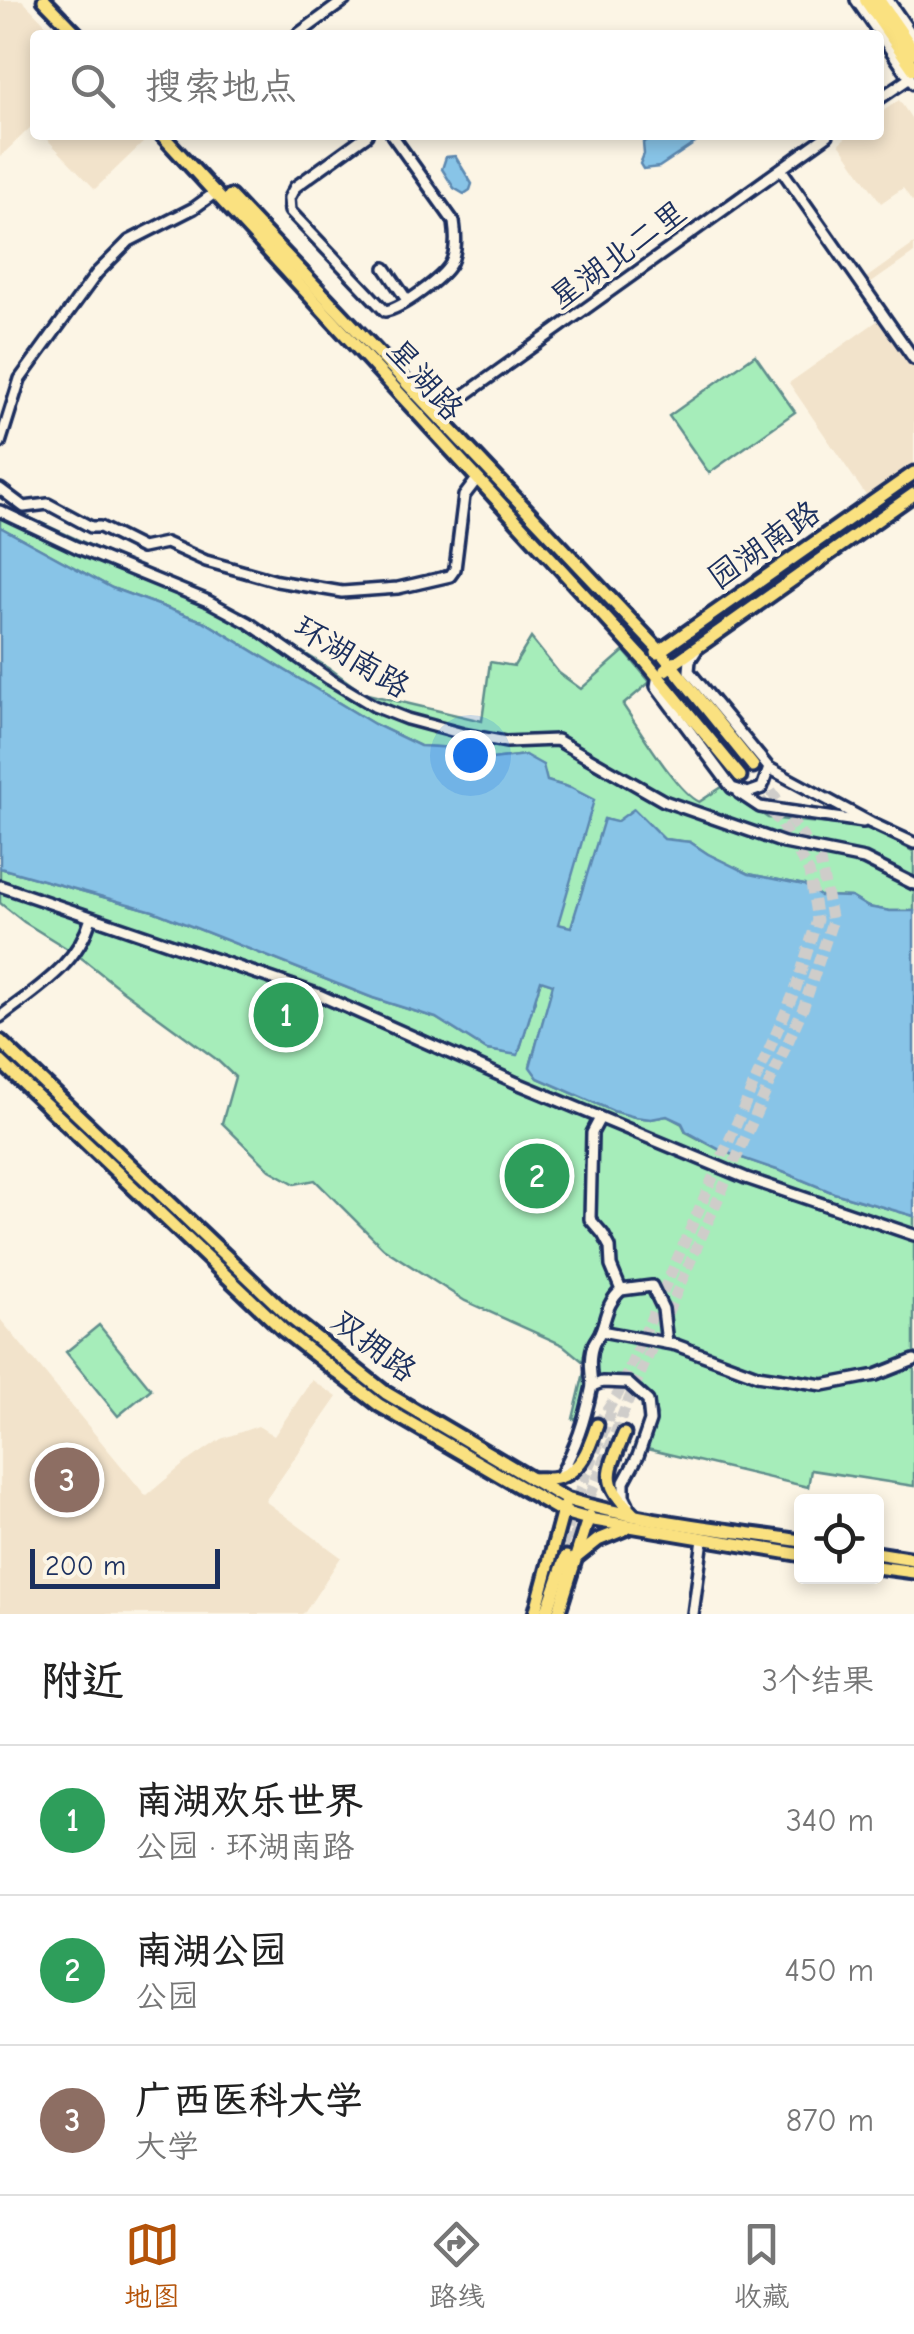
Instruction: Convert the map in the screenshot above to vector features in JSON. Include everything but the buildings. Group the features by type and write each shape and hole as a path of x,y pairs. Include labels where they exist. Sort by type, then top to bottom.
{"highway":[{"path":"866,0 905,56"},
{"path":"878,0 913,77"}],"main road":[{"path":"35,0 63,30"},
{"path":"44,0 73,30"},
{"name":"星湖路","path":"167,140 646,662 740,776"},
{"name":"星湖路","path":"177,140 660,651 753,766"},
{"name":"园湖南路","path":"646,662 914,473"},
{"name":"园湖南路","path":"658,676 914,494"},
{"name":"双拥路","path":"0,1041 291,1318 386,1393 530,1478 565,1506"},
{"name":"双拥路","path":"0,1061 283,1330 378,1405 533,1496 704,1539 794,1554"},
{"path":"530,1478 559,1478 577,1467 597,1424"},
{"path":"567,1557 632,1521 615,1495 609,1474 624,1434"},
{"path":"533,1496 550,1516 556,1536"},
{"path":"541,1614 565,1506"},
{"path":"541,1614 590,1513"},
{"name":"双拥路","path":"632,1521 794,1540"},
{"path":"884,1554 914,1558"},
{"path":"558,1614 567,1557"},
{"path":"884,1567 914,1572"}],"street":[{"path":"304,30 345,0"},
{"path":"856,0 882,30"},
{"path":"888,0 914,38"},
{"path":"884,32 905,56"},
{"path":"884,96 913,77"},
{"path":"360,140 295,186 289,198 290,211 385,310 395,310 441,276 450,266 456,237 454,222 396,140"},
{"name":"星湖北二里","path":"437,415 821,140"},
{"path":"781,168 914,359"},
{"path":"0,443 20,379 96,273 129,241 194,208 216,192"},
{"path":"384,268 407,300"},
{"path":"0,489 24,507 48,504 91,528 100,527 142,548 166,543 206,562 277,581 342,592 398,588 450,576 455,570 464,496 477,479"},
{"name":"环湖南路","path":"0,511 208,601 250,623 328,679 374,706 477,737 506,742 557,740 664,801 784,843 864,859 914,884"},
{"path":"698,647 690,660 690,671 768,768 914,843"},
{"path":"658,676 656,686 732,788 760,807 870,823"},
{"path":"732,788 748,793 762,788 768,768"},
{"path":"0,886 317,994 746,1178 914,1235"},
{"path":"0,1017 55,976 88,932 91,918"},
{"path":"600,1118 592,1133 590,1219 610,1248 611,1266 621,1290"},
{"path":"559,1478 584,1425 592,1386 590,1358 612,1298 621,1290 652,1286 663,1309 667,1344"},
{"path":"602,1331 667,1344 757,1375 822,1385 876,1375 914,1360"},
{"path":"592,1386 602,1382 628,1383 648,1401 650,1421 624,1482 632,1521"},
{"path":"693,1614 704,1539"}],"shaded area":[{"path":"0,0 22,0 51,30 30,30 30,128 0,157"},
{"path":"899,100 914,122 912,201 903,188 881,203 839,143 884,140 884,110"},
{"path":"48,140 146,140 95,189"},
{"path":"914,244 914,253 870,284 866,278"},
{"path":"880,319 914,368 914,465 867,497 789,383"},
{"path":"0,1319 146,1496 221,1439 258,1426 274,1436 312,1380 337,1397 265,1501 341,1557 305,1612 0,1614"}],"green space":[{"path":"755,355 795,412 709,473 669,416"},
{"path":"0,509 26,516 208,599 255,623 363,693 482,721 490,662 514,666 531,638 559,673 581,689 624,651 650,682 623,705 669,773 690,796 699,802 722,787 768,818 871,828 914,852 914,911 868,907 851,897 820,896 804,885 749,874 690,842 664,839 605,819 571,928 557,924 571,788 547,781 525,755 484,760 456,748 420,746 374,724 205,622 112,588 0,527"},
{"path":"0,868 153,911 373,998 436,1018 487,1050 518,1054 541,980 554,984 530,1066 538,1078 613,1111 651,1119 667,1116 682,1124 686,1132 722,1151 834,1193 914,1216 914,1486 811,1470 808,1487 647,1449 657,1415 642,1386 625,1376 600,1378 580,1420 573,1419 586,1364 563,1345 465,1301 383,1248 315,1180 295,1184 270,1170 222,1123 235,1077 79,956 0,903"},
{"path":"99,1325 151,1389 118,1416 66,1352"}],"water":[{"path":"700,140 659,167 643,169 643,143"},
{"path":"455,156 472,184 464,194 454,188 442,169 446,157"},
{"path":"0,527 112,588 205,622 374,724 420,746 456,748 484,760 525,755 543,765 547,781 594,800 558,924 571,927 604,819 616,822 634,809 664,839 690,842 749,874 804,885 820,896 851,897 868,907 914,911 914,1216 834,1193 722,1151 667,1116 651,1119 613,1111 538,1078 530,1067 553,984 541,980 518,1055 487,1050 436,1018 373,998 153,911 0,868"}],"tunnel":[{"path":"566,1557 626,1406 804,1006 832,922 820,861 753,766"},
{"path":"597,1425 618,1394 796,988 817,920 809,872 779,821 740,776"},
{"path":"563,1545 611,1412"}],"place":[{"name":"南湖欢乐世界","path":"286,1015"},
{"name":"南湖公园","path":"537,1176"},
{"name":"广西医科大学","path":"67,1480"}]}
